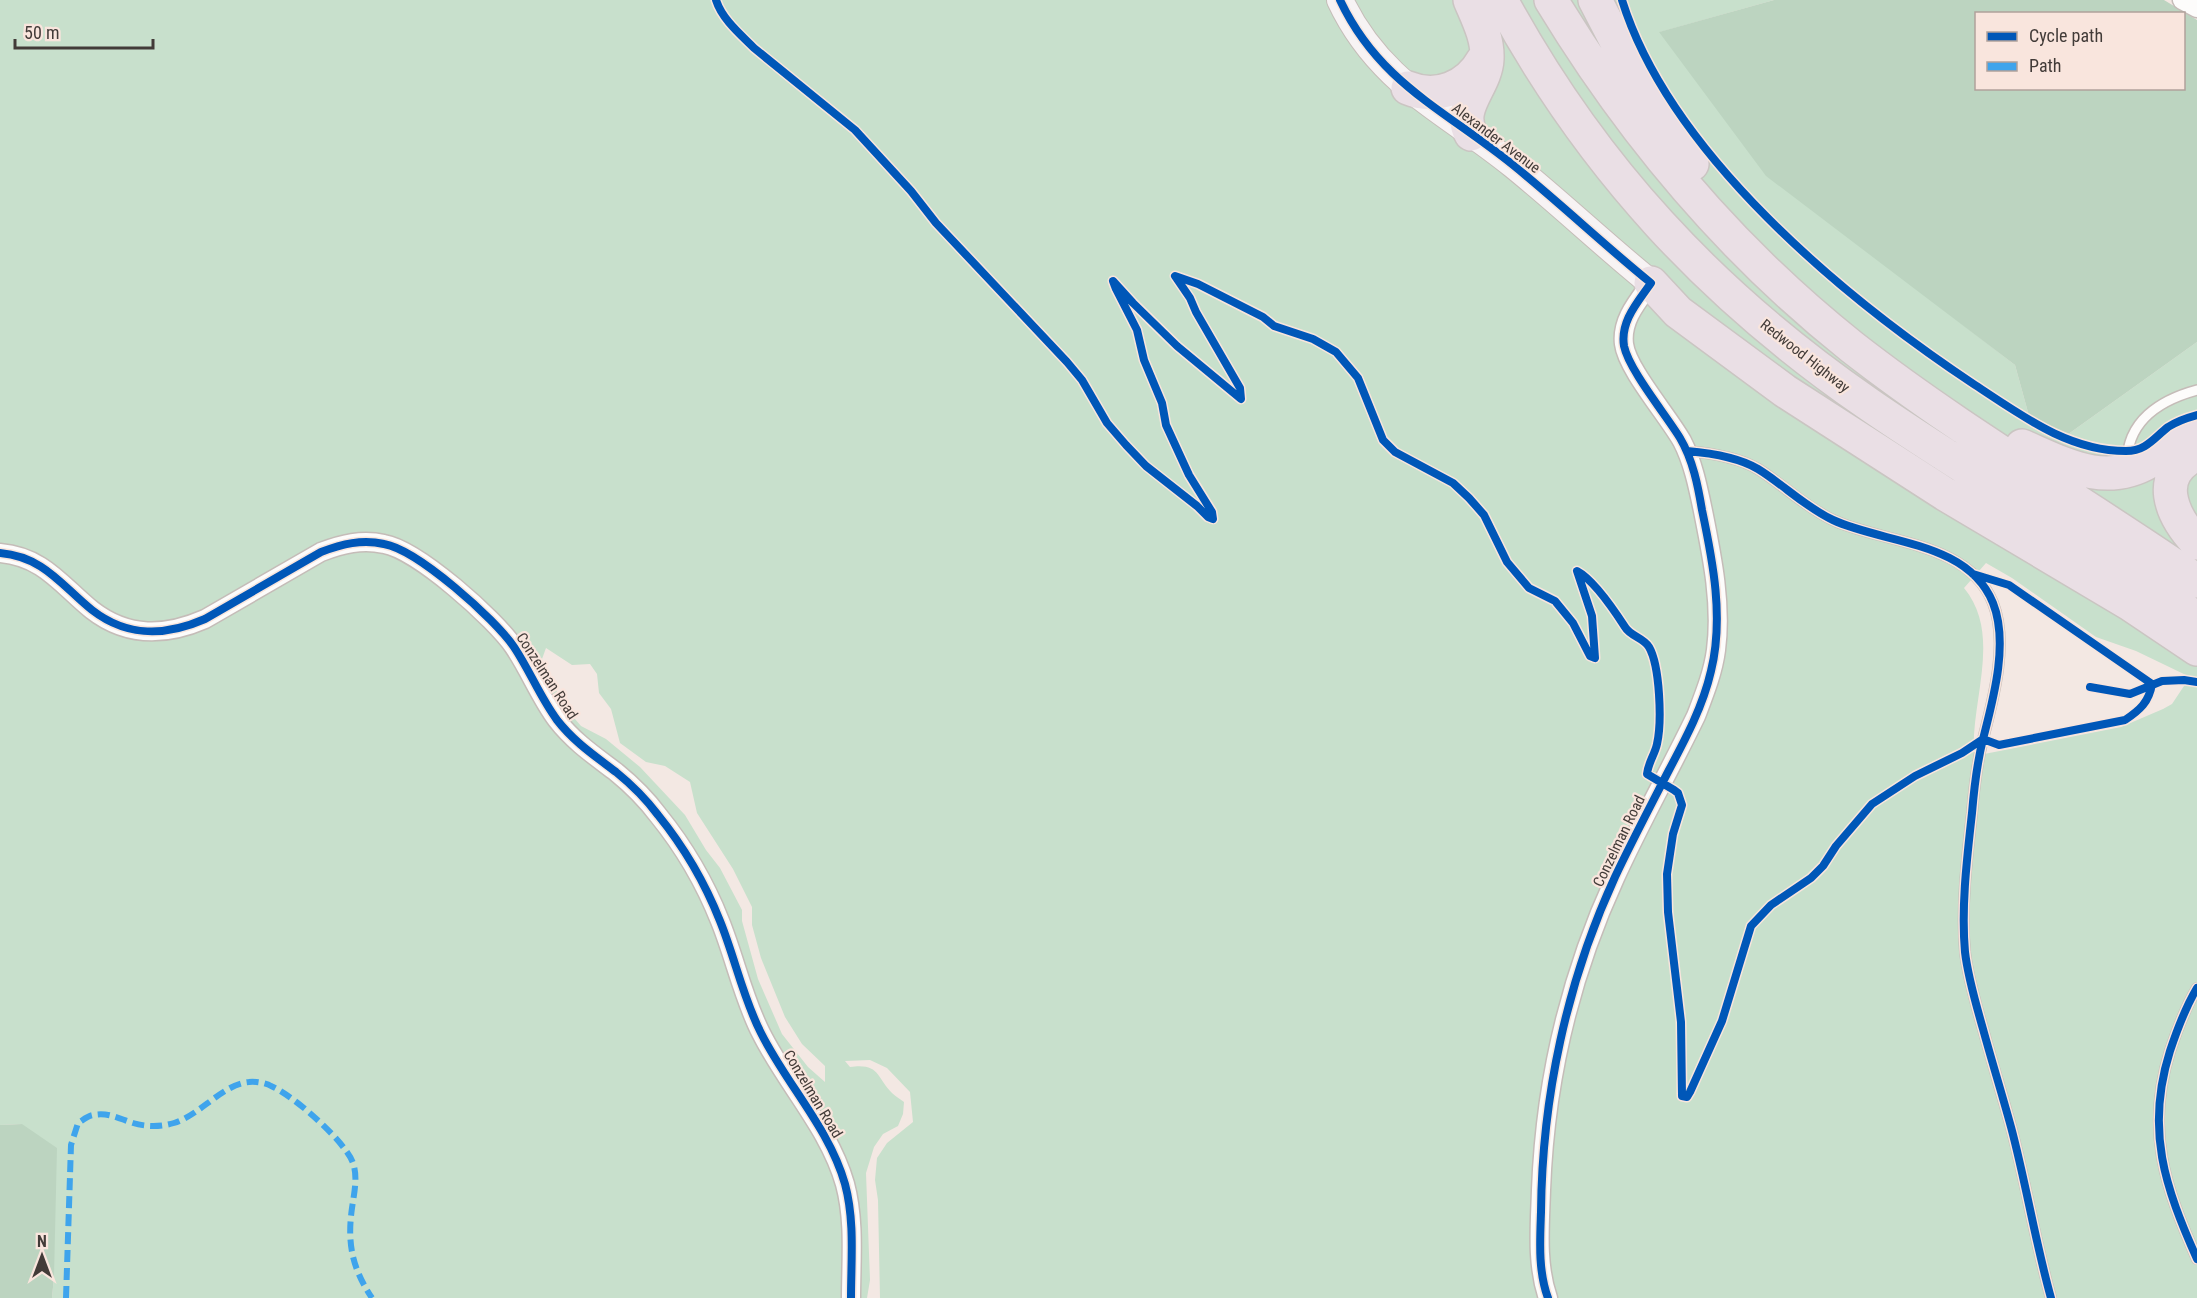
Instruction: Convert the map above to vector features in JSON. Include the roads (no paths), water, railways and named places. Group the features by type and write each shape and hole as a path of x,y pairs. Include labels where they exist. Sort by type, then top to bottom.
{"highway":[{"path":"1470,0 1483,31 1486,46 1485,71 1466,115 1471,134"},
{"name":"Redwood Highway","path":"1501,0 1547,80 1607,163 1685,253 1743,307 1805,358 1868,404 2147,584 2197,619"},
{"path":"1551,0 1592,65 1655,151 1719,224 1787,291 1851,346 1946,414 2197,581"},
{"path":"1595,0 1628,65 1659,117 1787,291"},
{"path":"1408,88 1420,92 1437,93 1459,85 1478,68 1484,58 1486,46"},
{"path":"1652,283 1678,312 1794,396 1973,511 2130,604 2197,649"},
{"path":"1946,414 2063,463 2104,474 2127,472 2144,465 2175,442 2197,432"},
{"path":"2197,454 2178,468 2172,481 2170,494 2172,507 2178,519 2197,543"}],"main road":[{"name":"Alexander Avenue","path":"1340,0 1353,26 1371,52 1408,88 1512,164 1652,283"}],"street":[{"path":"2182,0 2197,8"},
{"name":"Conzelman Road","path":"1548,1298 1542,1273 1541,1256 1543,1157 1554,1069 1567,1014 1602,907 1629,848 1696,716 1705,694 1715,652 1717,612 1713,570 1700,498 1687,451 1635,370 1625,348 1624,334 1629,316 1652,283"},
{"name":"Conzelman Road","path":"0,553 14,554 32,560 51,572 93,610 113,623 138,631 162,633 187,627 206,619 321,552 341,545 362,542 385,544 405,551 477,608 498,627 513,646 558,721 588,752 637,790 679,842 697,872 721,923 760,1033 814,1118 838,1163 846,1185 851,1214 851,1298"}],"lane":[{"path":"2127,472 2129,444 2138,424 2166,403 2197,390"},
{"path":"1687,451 1746,463 1833,521 1924,548 1949,559 1977,579 1993,603 1998,626 1998,665 1973,803 1964,937 1972,990 2021,1166 2051,1298"},
{"path":"2197,988 2183,1017 2168,1059 2159,1098 2158,1138 2165,1177 2177,1213 2197,1259"}]}
